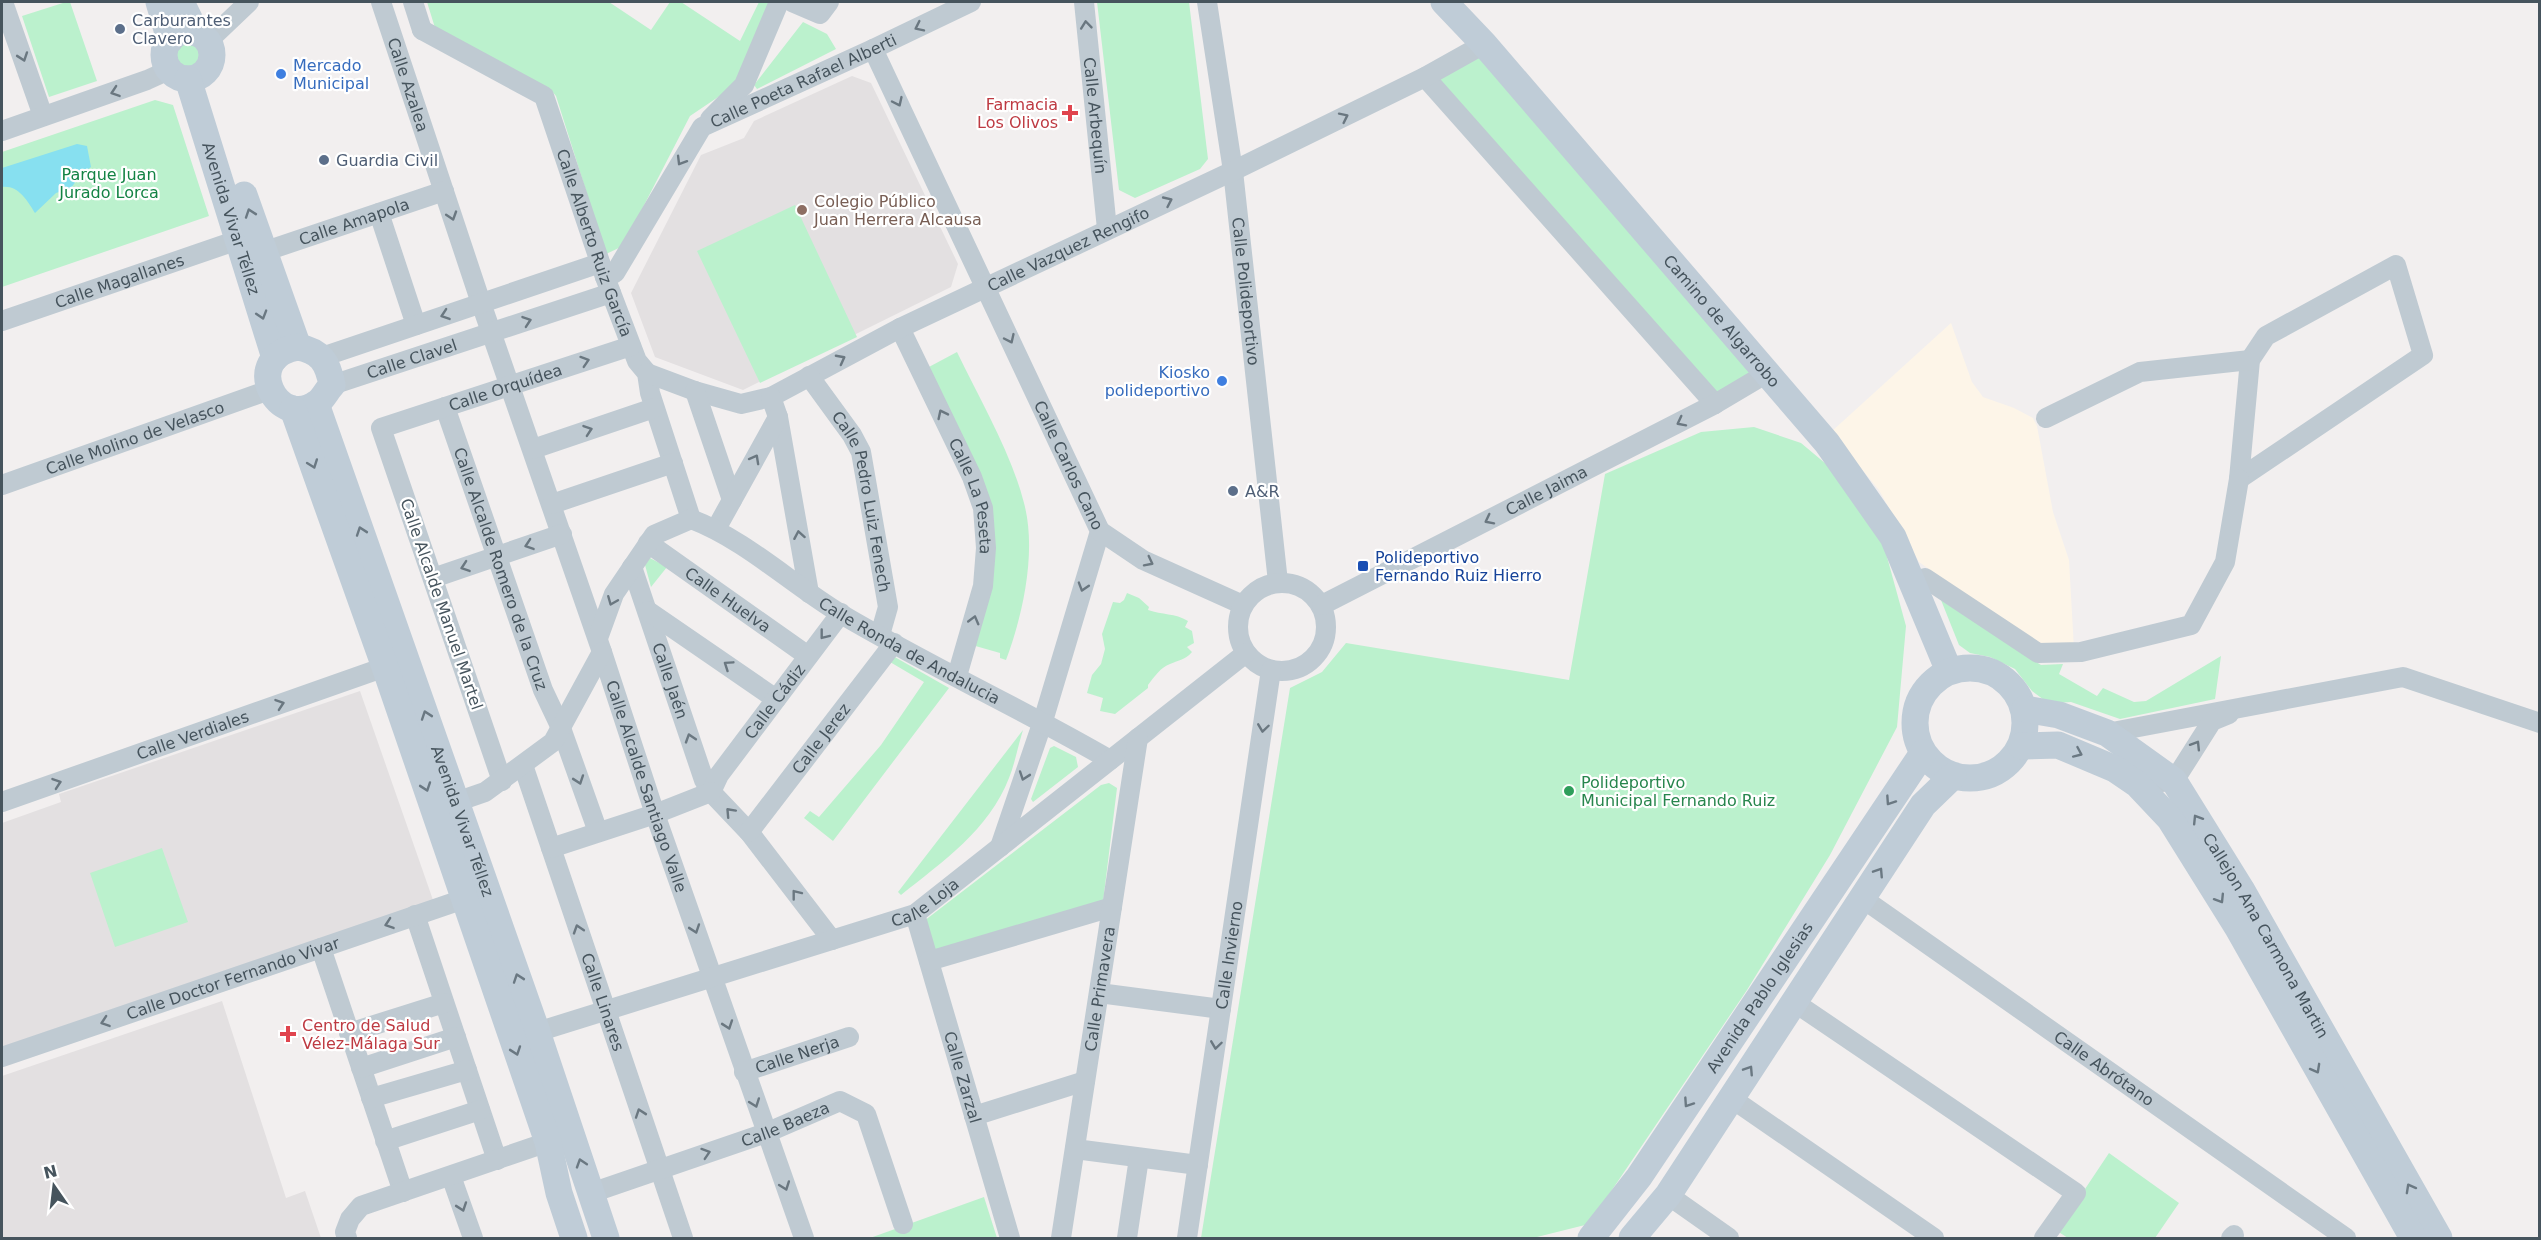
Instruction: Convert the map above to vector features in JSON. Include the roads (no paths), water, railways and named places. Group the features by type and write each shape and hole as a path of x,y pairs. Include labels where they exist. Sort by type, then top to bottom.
{"street":[{"path":"3,2 44,116"},
{"name":"Avenida Vivar Téllez","path":"159,2 182,65 238,240 298,354"},
{"path":"2,131 147,80 182,65 211,62 212,55 181,2"},
{"path":"182,65 182,33 202,37 249,2"},
{"name":"Calle Azalea","path":"381,2 481,303"},
{"path":"394,39 422,30 413,2"},
{"path":"702,127 744,85 779,2"},
{"path":"792,2 820,15 830,2"},
{"name":"Calle Poeta Rafael Alberti","path":"606,278 615,273 702,127 873,50 971,2"},
{"name":"Calle Arbequín","path":"1084,2 1107,229"},
{"name":"Calle Polideportivo","path":"1207,2 1233,171 1278,582"},
{"name":"Camino de Algarrobo","path":"1444,2 1484,44 1769,372 1827,443 1893,537 1949,671"},
{"name":"Calle Alberto Ruiz García","path":"422,30 544,96 631,346 637,361 647,373 654,408 691,519"},
{"name":"Calle Vazquez Rengifo","path":"647,373 695,391 741,404 771,397 900,328 1233,171 1425,77 1484,44"},
{"name":"Calle Carlos Cano","path":"873,50 1100,531 1043,721 1000,847"},
{"name":"Avenida Vivar Téllez","path":"182,65 263,252 298,354"},
{"path":"1425,77 1715,404"},
{"name":"Calle Amapola","path":"263,252 444,191"},
{"path":"379,213 416,325"},
{"name":"Calle Magallanes","path":"2,321 238,240"},
{"path":"1912,583 1925,578 2038,653 2081,652 2191,625 2225,562 2239,479 2250,360 2266,336 2396,265 2423,355 2239,479"},
{"name":"Calle Clavel","path":"298,354 416,325 481,303 606,278"},
{"name":"Calle Clavel","path":"314,399 492,333 606,278"},
{"path":"481,303 492,333"},
{"name":"Calle La Peseta","path":"900,328 972,477 983,508 986,548 983,586 957,676"},
{"name":"Calle Alcalde Santiago Valle","path":"492,333 600,645 655,814 804,1239"},
{"name":"Calle Orquídea","path":"381,428 631,346"},
{"path":"298,354 328,368 314,399 282,405 269,390 267,376 298,354"},
{"path":"2046,418 2140,372 2250,360"},
{"name":"Calle Jaima","path":"1322,605 1715,404 1769,372"},
{"name":"Calle Pedro Luiz Fenech","path":"809,376 852,435 861,452 888,608 887,639"},
{"name":"Calle Molino de Velasco","path":"2,485 269,390"},
{"path":"695,391 732,500"},
{"path":"771,397 778,417 809,593"},
{"name":"Avenida Vivar Téllez","path":"314,399 385,668 548,1142 559,1193 574,1239"},
{"name":"Avenida Vivar Téllez","path":"314,399 537,1032 606,1239"},
{"name":"Calle Alcalde Romero de la Cruz","path":"445,406 543,690 561,728 598,832"},
{"path":"533,449 654,408"},
{"path":"716,529 778,417"},
{"name":"Calle Alcalde Manuel Martel","path":"381,428 502,781"},
{"path":"552,504 673,463"},
{"path":"456,802 485,792 553,742 577,698 600,645 614,594 654,535 691,519"},
{"name":"Calle Ronda de Andalucia","path":"691,519 716,529 841,614 1043,721 1110,760"},
{"path":"1100,531 1143,560 1243,605"},
{"path":"433,578 562,534"},
{"name":"Calle Huelva","path":"648,543 808,656"},
{"name":"Calle Jaén","path":"632,567 704,780 711,792 749,832 832,940"},
{"path":"1278,582 1295,584 1310,592 1322,605 1327,621 1326,639 1318,654 1305,665 1288,670 1271,670 1257,663 1246,653 1239,638 1238,621 1243,605 1252,594 1264,586 1278,582"},
{"path":"648,611 776,699"},
{"name":"Calle Cádiz","path":"711,792 719,775 841,614"},
{"name":"Calle Jerez","path":"749,832 887,639"},
{"name":"Calle Loja","path":"537,1032 915,914 1246,653"},
{"path":"1968,667 1987,670 2004,678 2017,692 2025,709 2026,728 2021,746 2010,763 1993,774 1973,779 1953,776 1936,767 1923,753 1916,735 1915,716 1921,697 1933,682 1949,671 1968,667"},
{"name":"Calle Verdiales","path":"2,802 385,668"},
{"name":"Calle Invierno","path":"1187,1239 1271,670"},
{"path":"2108,733 2403,676 2540,723"},
{"path":"577,698 589,691 597,690 606,691 617,697"},
{"path":"2137,784 2174,781 2212,721 2259,702"},
{"name":"Callejon Ana Carmona Martin","path":"2025,709 2059,715 2108,733 2174,781 2241,889 2439,1239"},
{"name":"Calle Primavera","path":"1061,1239 1138,738"},
{"name":"Callejon Ana Carmona Martin","path":"2021,746 2058,745 2115,769 2137,784 2170,819 2238,928 2413,1239"},
{"name":"Avenida Pablo Iglesias","path":"1592,1239 1639,1177 1923,753"},
{"name":"Calle Linares","path":"523,765 683,1239"},
{"name":"Avenida Pablo Iglesias","path":"1632,1239 1668,1195 1923,805 1953,776"},
{"path":"551,848 655,814 711,792"},
{"name":"Calle Abrótano","path":"1862,898 2346,1239"},
{"name":"Calle Doctor Fernando Vivar","path":"2,1057 464,899"},
{"path":"929,961 1112,908"},
{"name":"Calle Zarzal","path":"915,914 1010,1239"},
{"path":"415,915 497,1160"},
{"path":"321,948 403,1192"},
{"path":"1099,993 1221,1009"},
{"path":"1794,1002 2076,1193 2044,1239"},
{"path":"349,1033 444,1003"},
{"path":"361,1068 456,1037"},
{"name":"Calle Nerja","path":"744,1072 849,1037"},
{"path":"371,1098 467,1070"},
{"path":"974,1116 1085,1081"},
{"path":"1731,1098 1934,1239"},
{"name":"Calle Baeza","path":"591,1193 766,1133 840,1101 866,1114 903,1224"},
{"path":"386,1141 480,1110"},
{"path":"347,1239 345,1232 350,1219 361,1206 548,1142"},
{"path":"1075,1149 1198,1165"},
{"path":"1126,1239 1139,1158"},
{"path":"451,1176 472,1239"},
{"path":"1668,1195 1729,1239"}],"water":[{"path":"77,144 87,146 91,167 82,173 71,188 56,193 35,213 17,191 13,188 2,187 2,168"}],"place":[{"name":"Carburantes Clavero","path":"120,29"},
{"name":"Mercado Municipal","path":"281,74"},
{"name":"Farmacia Los Olivos","path":"1070,113"},
{"name":"Guardia Civil","path":"324,160"},
{"name":"Colegio Público Juan Herrera Alcausa","path":"802,210"},
{"name":"Kiosko polideportivo","path":"1222,381"},
{"name":"A&R","path":"1233,491"},
{"name":"Polideportivo Fernando Ruiz Hierro","path":"1363,566"},
{"name":"Polideportivo Municipal Fernando Ruiz","path":"1569,791"},
{"name":"Centro de Salud Vélez-Málaga Sur","path":"288,1034"}],"park label":[{"name":"Parque Juan Jurado Lorca","path":"109,183"}]}
